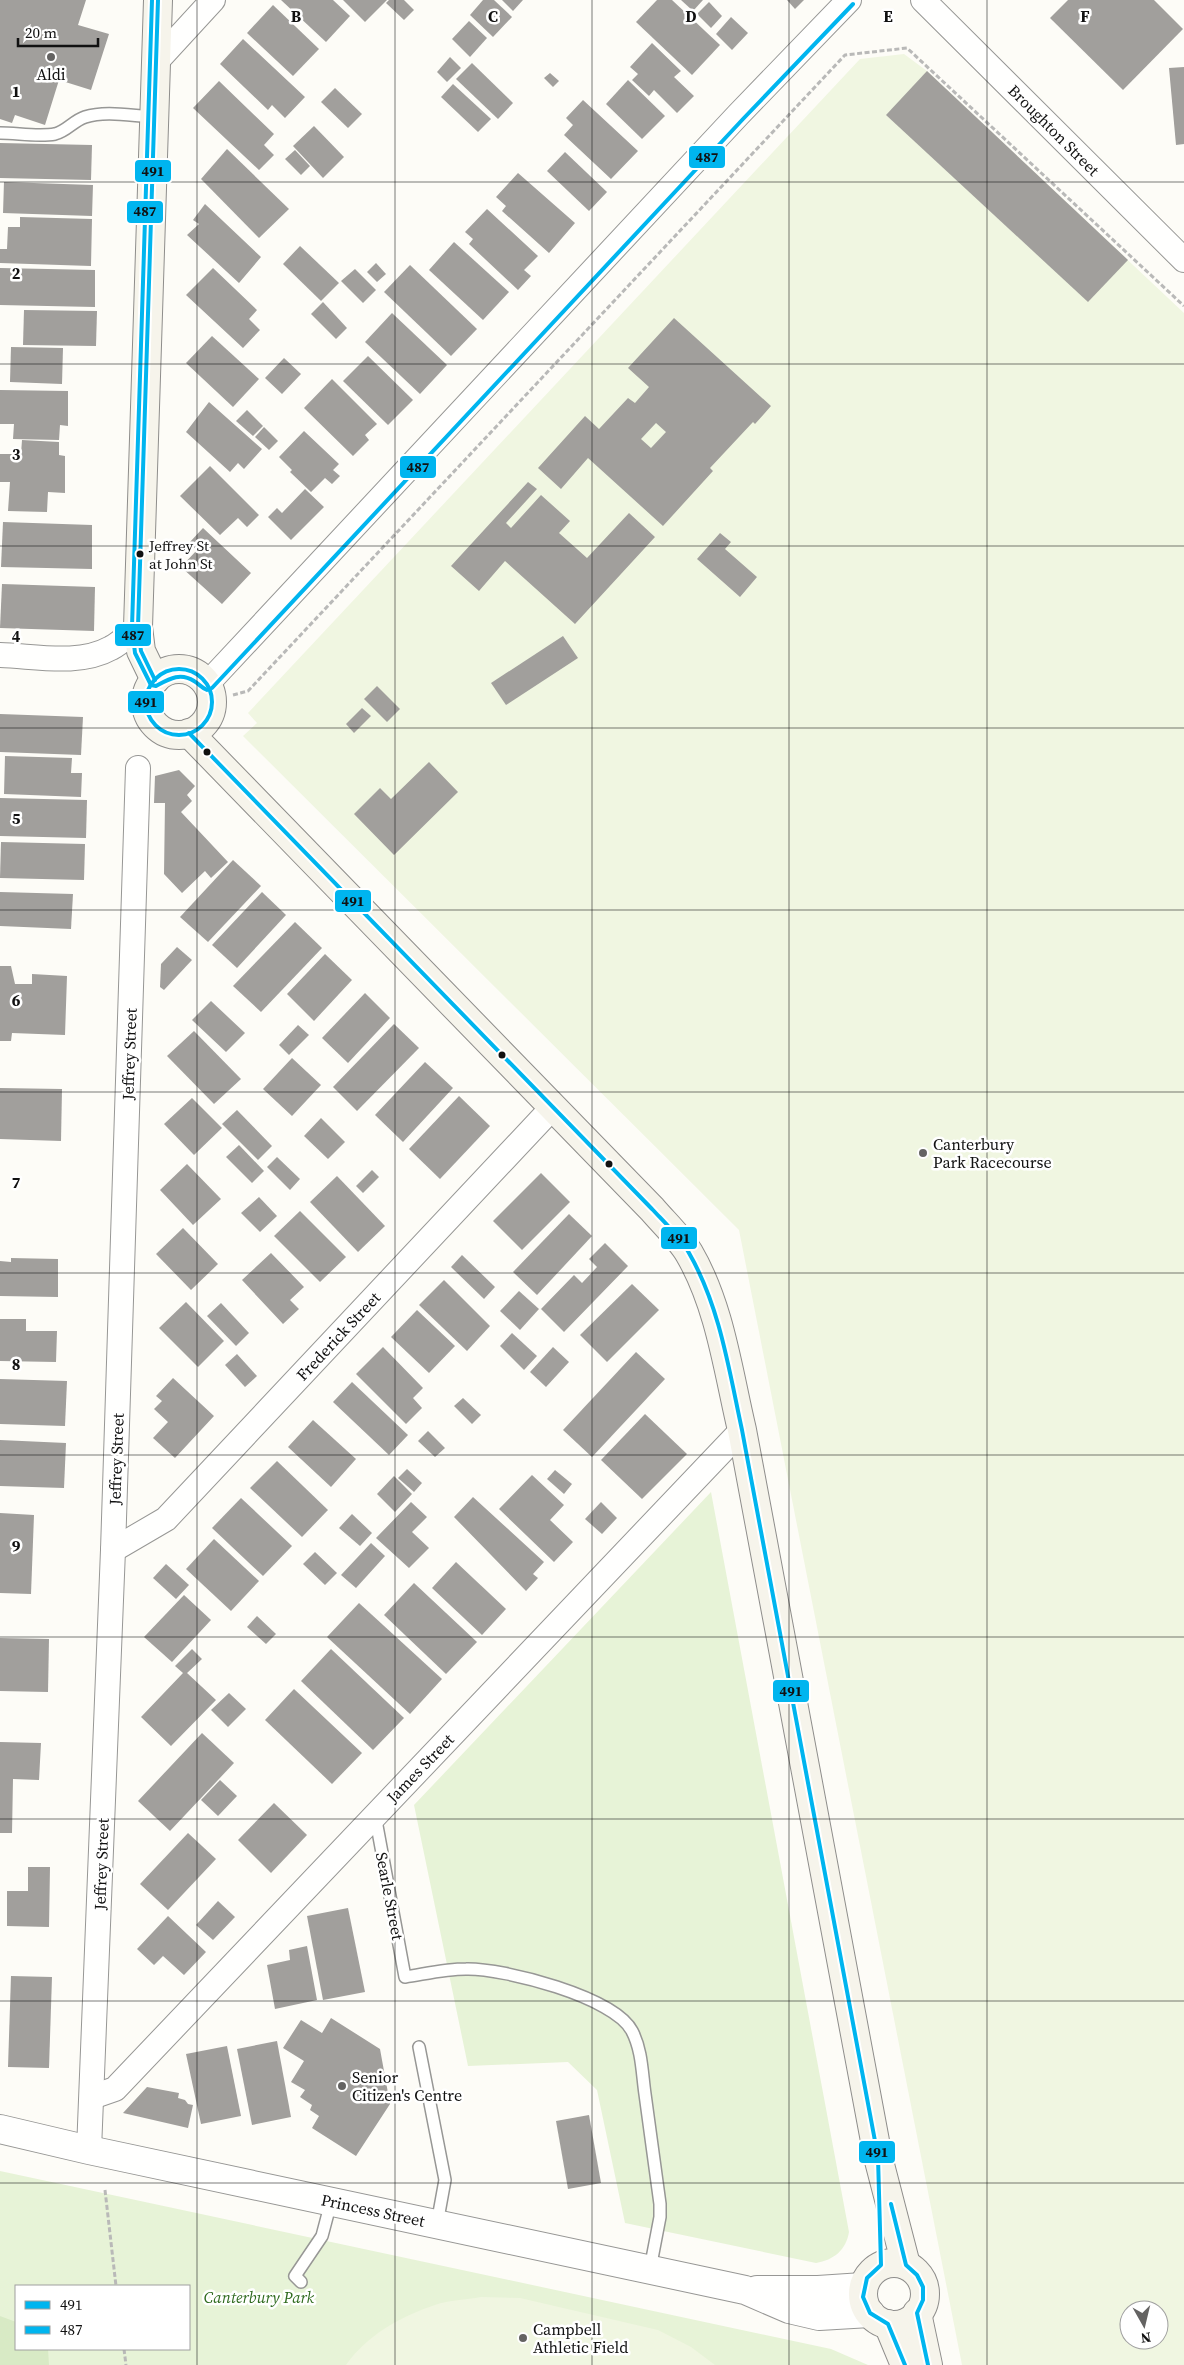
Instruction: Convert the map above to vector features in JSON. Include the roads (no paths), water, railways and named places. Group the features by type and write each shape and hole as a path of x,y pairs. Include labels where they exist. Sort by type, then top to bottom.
{"main road":[{"path":"155,680 141,651 138,627 158,0"},
{"path":"182,670 200,677 218,690 211,694 211,713 202,726 189,733 179,735 168,733 159,728 147,710 146,699 155,680 163,674 182,670"},
{"path":"189,733 652,1209 688,1252 703,1281 715,1314 742,1430 878,2157 894,2265"},
{"path":"879,2319 899,2324 909,2320 917,2313 922,2306 924,2287 914,2271 894,2265 866,2278 863,2287 863,2297 879,2319 905,2365"},
{"path":"917,2313 928,2365"}],"street":[{"path":"156,62 214,0"},
{"path":"218,690 738,115 849,0"},
{"name":"Broughton Street","path":"923,0 1184,260"},
{"path":"0,655 65,658 98,654 112,648 138,627"},
{"name":"Jeffrey Street","path":"89,2150 113,1550 138,768"},
{"name":"Frederick Street","path":"113,1550 166,1519 552,1108"},
{"name":"James Street","path":"92,2097 115,2089 742,1430"},
{"name":"Princess Street","path":"0,2129 89,2150 745,2290 789,2309 819,2316 879,2319"},
{"name":"Princess Street","path":"745,2290 818,2290 863,2287"}],"lane":[{"path":"0,133 53,134 64,131 75,121 86,116 108,114 155,118"},
{"name":"Searle Street","path":"375,1815 406,1977 448,1969 492,1970 519,1976 567,1991 612,2010 623,2018 632,2030 640,2058 660,2204 659,2224 650,2269"},
{"path":"420,2047 445,2180 437,2224"},
{"path":"301,2282 295,2276 322,2236 332,2202"}],"place":[{"name":"Aldi","path":"51,57"},
{"name":"Jeffrey St at John St","path":"140,554"},
{"name":"Canterbury Park Racecourse","path":"923,1153"},
{"name":"Senior Citizen's Centre","path":"342,2086"},
{"name":"Campbell Athletic Field","path":"523,2338"}],"park label":[{"name":"Canterbury Park","path":"259,2297"}]}
